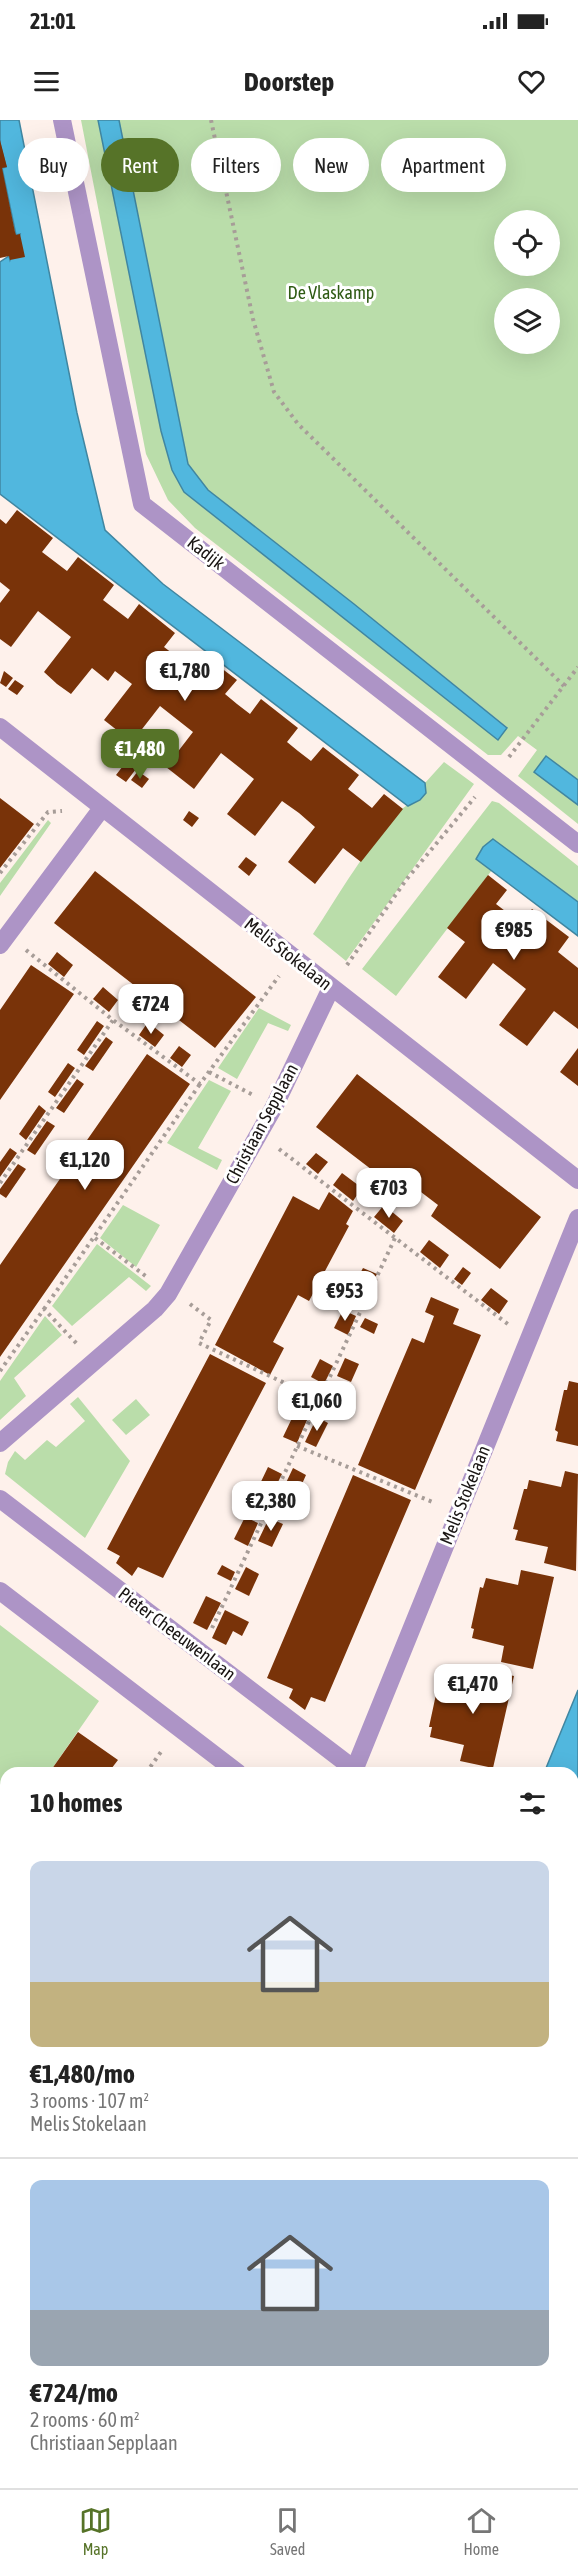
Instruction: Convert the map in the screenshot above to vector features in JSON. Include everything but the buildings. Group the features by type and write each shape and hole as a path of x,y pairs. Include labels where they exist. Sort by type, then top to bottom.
{"street":[{"name":"Kadijk","path":"62,120 142,504 578,844"},
{"name":"Melis Stokelaan","path":"0,727 578,1180"},
{"path":"4,940 102,807"},
{"name":"Christiaan Sepplaan","path":"0,1443 170,1291 274,1107 331,988"},
{"name":"Melis Stokelaan","path":"355,1767 578,1218"},
{"name":"Pieter Cheeuwenlaan","path":"0,1499 348,1767"},
{"path":"0,1591 230,1767"}],"path":[{"path":"211,120 253,319 274,392 298,424 564,686"},
{"path":"331,988 406,880 491,776 521,744 578,668"},
{"path":"0,873 48,812 102,807"},
{"path":"4,940 200,1084"},
{"path":"0,1371 95,1238 208,1072 293,958"},
{"path":"0,1183 113,1020"},
{"path":"208,1072 274,1107"},
{"path":"259,1134 529,1340"},
{"path":"95,1238 211,1320 199,1343 319,1399"},
{"path":"200,1652 395,1238"},
{"path":"44,1309 93,1362"},
{"path":"297,1446 458,1513"}],"green space":[{"name":"De Vlaskamp","path":"81,120 98,120 102,138 101,192 113,192 161,431 172,470 184,492 498,740 507,727 208,490 188,464 133,192 179,192 179,138 123,138 119,120 578,120 578,780 546,756 535,772 578,805 578,824 518,776 537,750 518,736 501,755 488,755 195,528 168,500 146,454 89,161 89,138 85,138"},
{"path":"444,762 474,784 346,961 313,934 376,840 403,808 426,793 425,783"},
{"path":"492,801 499,803 578,866 578,902 493,839 477,859 492,870 396,996 362,969"},
{"path":"48,820 51,823 0,896 0,883"},
{"path":"259,1008 291,1025 288,1031 268,1023 237,1079 218,1068"},
{"path":"209,1080 231,1091 198,1148 222,1160 217,1170 167,1143"},
{"path":"123,1205 160,1225 136,1267 100,1238"},
{"path":"97,1244 151,1286 146,1291 129,1277 72,1326 52,1306"},
{"path":"45,1316 62,1335 14,1378 26,1396 0,1420 0,1381"},
{"path":"78,1397 130,1461 85,1538 5,1474 8,1462 15,1451 25,1460 47,1440 56,1447 85,1421 70,1404"},
{"path":"136,1399 150,1415 126,1435 112,1420"},
{"path":"0,1625 99,1701 53,1767 0,1767"}],"water":[{"path":"0,120 19,120 23,138 18,138 18,192 33,192 77,413 105,530 163,584 425,783 426,793 420,800 408,806 0,494 0,262 9,256 10,260 20,234 16,235 2,168 6,167 0,144"},
{"path":"98,120 119,120 123,138 102,138"},
{"path":"113,192 133,192 188,464 208,490 507,728 498,740 184,492 172,470 161,431"},
{"path":"546,756 578,780 578,805 534,772"},
{"path":"493,839 578,902 578,936 476,859 483,847"},
{"path":"578,1690 578,1767 546,1767"}]}
